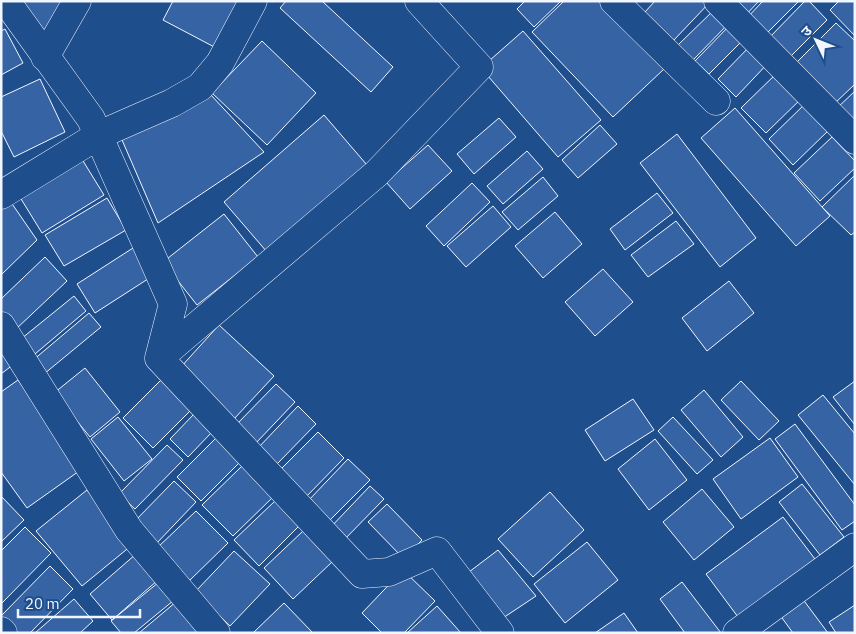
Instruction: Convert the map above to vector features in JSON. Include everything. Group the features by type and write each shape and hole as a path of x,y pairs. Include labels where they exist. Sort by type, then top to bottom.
{"street":[{"path":"6,1 91,119 173,304 159,358"},
{"path":"45,57 77,1"},
{"path":"1,195 99,135 172,103 200,87 220,63 252,1"},
{"path":"159,358 376,174 478,67 419,1"},
{"path":"614,1 716,101"},
{"path":"718,1 855,140"},
{"path":"1,326 129,530 216,633"},
{"path":"159,358 362,574 390,572 437,551 500,633"},
{"path":"736,633 855,547"}],"building":[{"path":"19,1 68,1 47,35"},
{"path":"173,1 246,1 220,50 163,20"},
{"path":"286,1 322,1 393,67 371,92 280,8"},
{"path":"525,1 561,1 534,27 517,9"},
{"path":"564,1 600,1 664,69 613,117 532,32"},
{"path":"655,1 711,1 673,41 645,12"},
{"path":"727,1 759,1 743,18"},
{"path":"763,1 799,1 762,38 744,21"},
{"path":"805,1 809,1 827,20 787,60 767,40"},
{"path":"839,1 855,1 855,36 830,10"},
{"path":"717,7 731,21 693,60 678,45"},
{"path":"732,23 746,37 709,74 695,61"},
{"path":"836,23 855,41 855,84 833,105 794,65"},
{"path":"5,29 23,63 1,75 1,31"},
{"path":"523,31 601,120 558,157 481,68"},
{"path":"262,41 316,93 267,145 212,93"},
{"path":"753,43 771,60 736,97 718,79"},
{"path":"779,71 804,96 766,133 741,108"},
{"path":"40,79 65,132 14,157 1,131 1,97"},
{"path":"855,91 855,129 836,109"},
{"path":"210,94 264,152 158,223 119,133"},
{"path":"807,102 831,128 793,165 769,139"},
{"path":"735,108 830,216 796,246 701,138"},
{"path":"324,115 367,165 267,252 224,202"},
{"path":"499,118 516,137 474,174 457,154"},
{"path":"600,125 617,144 578,178 562,160"},
{"path":"677,134 756,238 720,267 640,163"},
{"path":"832,137 855,161 855,168 820,201 794,173"},
{"path":"428,145 452,171 410,209 386,182"},
{"path":"527,151 543,169 503,204 487,186"},
{"path":"80,156 104,195 42,233 18,194"},
{"path":"855,175 855,232 851,235 822,207"},
{"path":"543,177 558,196 518,230 502,212"},
{"path":"472,183 490,202 444,246 426,226"},
{"path":"657,193 673,213 625,250 610,229"},
{"path":"8,198 37,240 1,275 1,203"},
{"path":"107,198 126,230 64,266 45,235"},
{"path":"493,206 511,227 466,267 447,246"},
{"path":"555,212 582,244 543,278 515,246"},
{"path":"224,214 258,257 197,305 163,262"},
{"path":"676,221 694,244 648,277 631,255"},
{"path":"133,248 151,277 95,313 77,284"},
{"path":"45,257 67,281 15,330 1,316 1,299"},
{"path":"603,269 633,302 595,336 565,302"},
{"path":"729,281 754,313 707,351 682,318"},
{"path":"74,296 86,311 29,359 16,343"},
{"path":"89,313 101,327 44,374 32,361"},
{"path":"219,325 274,376 234,419 180,368"},
{"path":"1,348 14,364 1,374"},
{"path":"85,368 120,412 90,437 54,393"},
{"path":"162,379 191,410 153,448 123,418"},
{"path":"18,380 82,469 27,508 1,472 1,392"},
{"path":"741,381 779,421 759,440 721,400"},
{"path":"855,381 855,425 833,397"},
{"path":"276,384 295,402 255,444 236,425"},
{"path":"704,390 743,437 721,457 681,410"},
{"path":"823,395 855,434 855,485 798,415"},
{"path":"633,399 654,430 605,461 585,430"},
{"path":"298,406 316,424 276,465 258,448"},
{"path":"195,413 213,431 188,457 170,439"},
{"path":"118,417 152,459 124,481 91,439"},
{"path":"673,417 713,460 697,474 658,431"},
{"path":"795,424 855,505 855,521 842,530 775,439"},
{"path":"318,432 344,458 302,501 275,475"},
{"path":"218,436 242,460 201,501 177,477"},
{"path":"770,438 798,477 741,519 713,479"},
{"path":"655,439 687,480 649,510 618,469"},
{"path":"167,445 183,460 135,509 119,494"},
{"path":"348,459 370,480 328,522 307,502"},
{"path":"242,466 273,497 233,536 202,505"},
{"path":"174,481 196,502 154,546 132,524"},
{"path":"802,484 844,537 820,555 779,502"},
{"path":"370,486 384,499 341,543 328,530"},
{"path":"702,489 734,527 694,560 663,522"},
{"path":"87,490 132,545 82,586 36,531"},
{"path":"550,492 584,530 533,577 498,539"},
{"path":"1,496 24,520 1,542"},
{"path":"275,501 299,526 259,566 234,540"},
{"path":"387,504 422,540 404,559 368,522"},
{"path":"196,511 228,543 189,581 157,548"},
{"path":"783,517 818,563 741,621 706,574"},
{"path":"25,527 51,553 1,604 1,551"},
{"path":"303,531 332,562 293,599 264,568"},
{"path":"587,542 618,580 565,623 534,584"},
{"path":"498,550 536,596 500,620 465,575"},
{"path":"234,551 270,584 230,626 195,592"},
{"path":"136,554 158,580 112,620 90,594"},
{"path":"50,566 73,589 30,633 15,633 1,620 1,616"},
{"path":"403,570 435,601 404,633 382,633 362,613"},
{"path":"164,578 179,596 134,633 121,633 111,621"},
{"path":"682,582 721,633 685,633 660,599"},
{"path":"796,590 828,633 793,633 774,607"},
{"path":"183,596 213,633 139,633"},
{"path":"74,599 93,621 80,633 35,633"},
{"path":"284,603 313,633 253,633"},
{"path":"855,605 855,633 836,633 829,622"},
{"path":"437,606 461,633 407,633"},
{"path":"624,613 638,633 595,633"}]}
